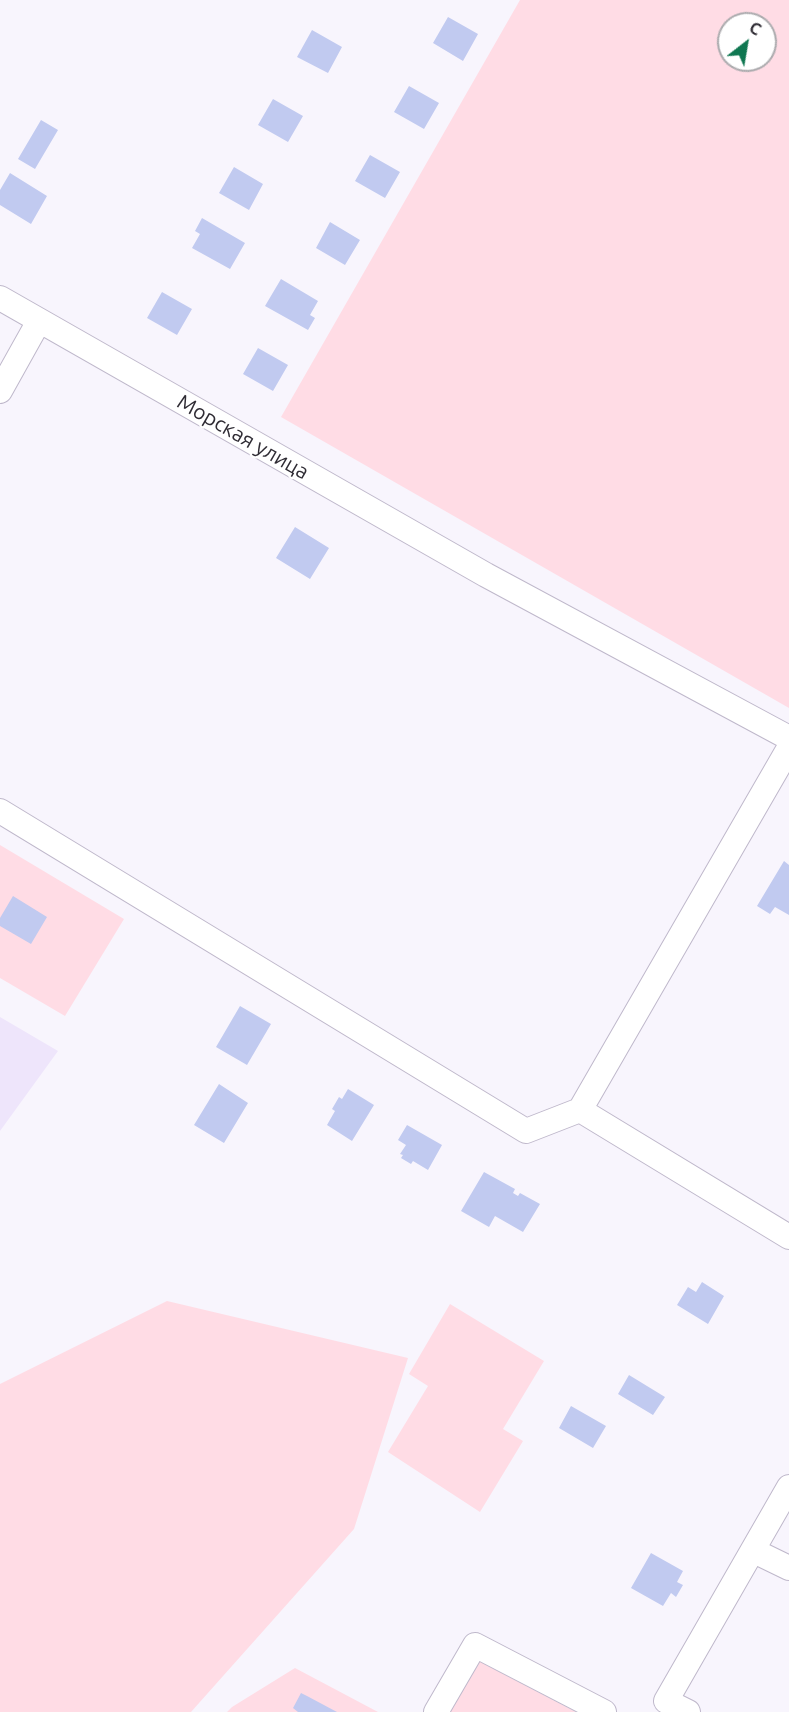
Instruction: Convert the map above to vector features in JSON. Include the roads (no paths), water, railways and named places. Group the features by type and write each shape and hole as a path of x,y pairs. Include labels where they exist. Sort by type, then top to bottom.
{"street":[{"name":"Морская улица","path":"0,298 486,575 789,738"},
{"path":"0,391 39,321"},
{"path":"0,811 526,1131 580,1110 789,748"},
{"path":"580,1110 789,1237"},
{"path":"688,1712 666,1701 789,1487"},
{"path":"754,1551 789,1568"},
{"path":"436,1712 475,1645 604,1712"}]}
